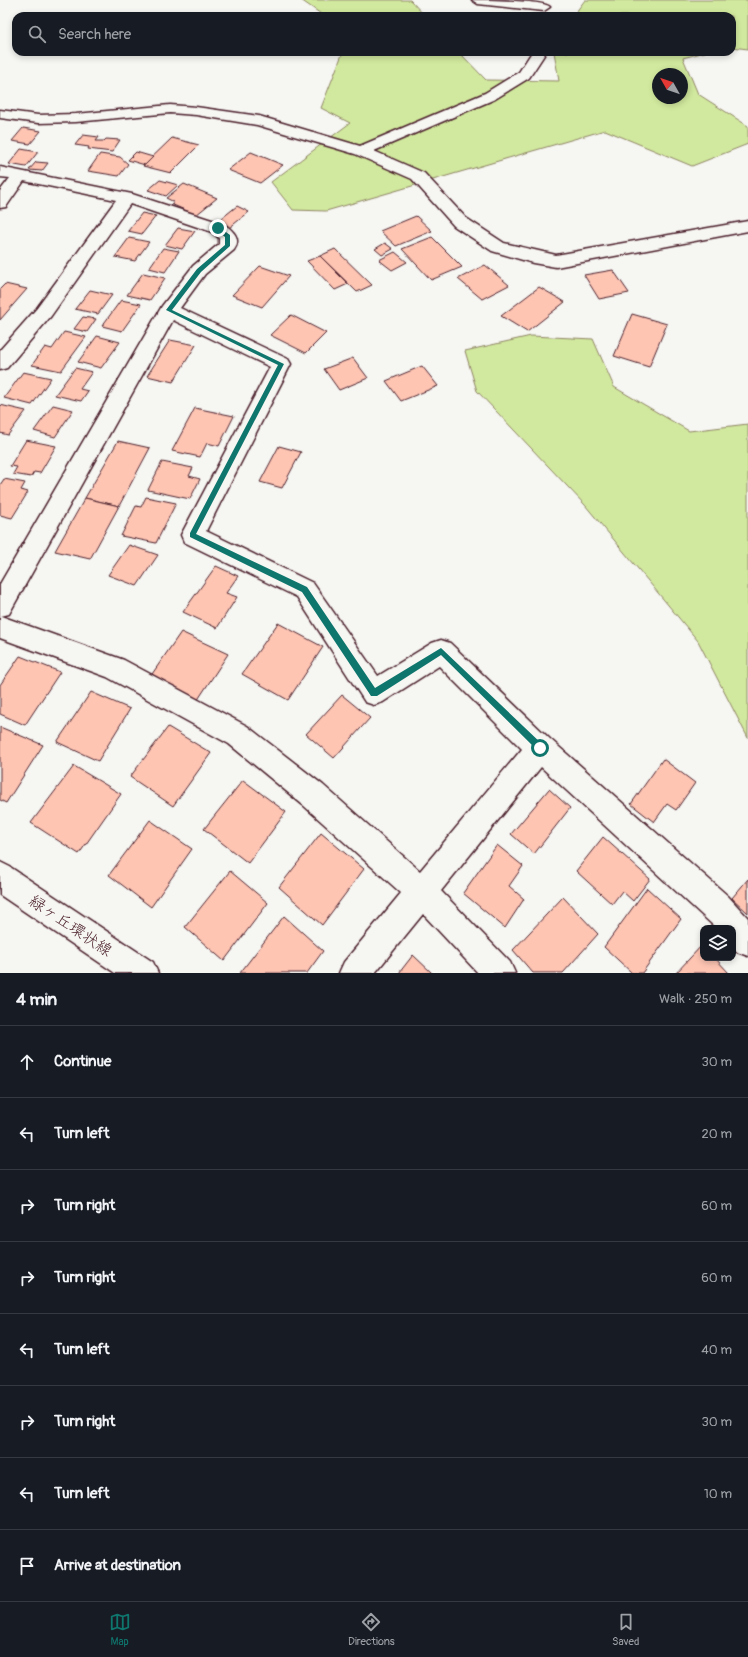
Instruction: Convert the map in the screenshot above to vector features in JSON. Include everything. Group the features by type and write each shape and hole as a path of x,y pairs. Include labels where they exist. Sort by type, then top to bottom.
{"street":[{"path":"477,4 544,8"},
{"path":"361,151 490,96 524,75 536,56"},
{"path":"0,114 38,119 76,118 170,109 196,110 259,121 361,151 418,176 460,222 498,246 533,257 556,261 748,226"},
{"path":"0,172 126,197 218,228 228,236 228,246 199,270 169,310 0,606"},
{"path":"0,203 20,175"},
{"path":"0,364 44,312 126,197"},
{"path":"169,310 281,364 192,535 305,590 374,693 441,651 540,748 717,907 748,941"},
{"path":"0,627 115,668 238,735 313,795 421,891 499,973"},
{"path":"355,973 540,748"},
{"name":"緑ヶ丘環状線","path":"0,878 142,973"}],"green space":[{"path":"301,0 410,0 421,12 318,12"},
{"path":"585,0 748,0 748,49 736,48 736,12 576,12"},
{"path":"341,56 463,56 486,80 559,81 555,56 690,56 683,58 687,68 652,68 652,104 688,104 688,70 698,94 748,126 748,144 692,166 605,130 326,211 293,210 271,182 350,123 321,108"},
{"path":"531,336 593,339 614,387 689,431 748,424 748,738 698,641 585,505 477,391 465,351"}],"building":[{"path":"23,128 41,131 30,144 12,141"},
{"path":"83,135 99,137 96,141 104,141 106,139 120,140 112,152 88,149 89,147 75,145"},
{"path":"172,138 199,145 171,173 143,166"},
{"path":"21,149 38,152 26,167 9,164"},
{"path":"136,152 153,157 145,165 128,160"},
{"path":"251,152 283,165 260,183 228,170"},
{"path":"100,154 120,157 128,164 119,176 88,171"},
{"path":"36,162 48,163 42,171 29,170"},
{"path":"160,180 178,185 166,196 148,190"},
{"path":"184,184 217,198 196,215 171,204 174,202 166,198"},
{"path":"237,206 249,212 229,228 217,222"},
{"path":"142,213 156,216 142,234 128,231"},
{"path":"416,216 432,231 396,246 380,231"},
{"path":"178,228 195,231 182,249 165,245"},
{"path":"432,237 462,267 431,280 402,249"},
{"path":"129,238 149,242 135,261 115,257"},
{"path":"385,243 393,249 382,255 375,249"},
{"path":"163,248 179,251 165,272 149,268"},
{"path":"335,249 372,285 357,292 320,256"},
{"path":"395,252 407,262 392,270 379,260"},
{"path":"320,256 348,284 335,290 307,261"},
{"path":"485,265 509,285 482,299 458,279"},
{"path":"260,266 289,276 262,307 232,295"},
{"path":"613,270 629,293 599,299 584,275"},
{"path":"143,273 165,278 150,300 127,295"},
{"path":"5,284 27,289 0,320 0,289"},
{"path":"539,287 565,302 527,332 501,316"},
{"path":"90,290 112,295 98,314 75,309"},
{"path":"121,300 141,304 122,331 102,326"},
{"path":"632,314 667,324 649,367 614,356"},
{"path":"291,315 326,333 306,353 270,335"},
{"path":"83,317 96,319 87,332 74,329"},
{"path":"64,332 86,337 61,371 32,365 45,347 52,349"},
{"path":"97,336 120,342 101,368 78,362"},
{"path":"170,340 196,345 173,382 147,376"},
{"path":"353,358 368,378 339,390 324,369"},
{"path":"422,366 438,386 401,401 386,381"},
{"path":"75,368 92,372 80,389 88,391 81,401 55,395"},
{"path":"23,372 51,378 32,405 4,398"},
{"path":"0,405 26,411 8,435 0,433"},
{"path":"53,405 73,410 55,437 34,431"},
{"path":"195,408 234,416 219,446 207,443 200,457 172,451"},
{"path":"26,440 56,446 40,473 34,472 31,477 13,474 17,467 10,466"},
{"path":"118,441 150,448 119,506 85,498"},
{"path":"279,446 301,452 282,488 260,482"},
{"path":"162,462 193,468 189,476 200,479 190,499 148,490"},
{"path":"4,479 25,483 21,490 28,492 12,518 0,515 0,485"},
{"path":"146,497 176,503 156,543 121,536 136,506 141,507"},
{"path":"85,498 119,506 90,559 55,551"},
{"path":"129,545 158,555 137,586 108,575"},
{"path":"216,566 238,576 226,593 237,597 217,628 183,612"},
{"path":"278,623 323,647 288,700 242,674"},
{"path":"181,632 228,654 197,701 150,677"},
{"path":"20,656 60,672 25,725 0,714 0,685"},
{"path":"91,692 130,709 98,761 57,742"},
{"path":"342,695 370,718 334,758 306,734"},
{"path":"0,727 43,745 6,803 0,800"},
{"path":"168,727 211,753 173,806 130,777"},
{"path":"663,759 695,783 676,810 667,804 654,822 631,804"},
{"path":"74,766 121,794 79,854 31,823"},
{"path":"243,780 286,812 248,863 204,829"},
{"path":"549,789 570,808 534,854 511,834"},
{"path":"150,820 192,849 151,907 109,875"},
{"path":"321,833 364,869 322,925 279,887"},
{"path":"603,837 650,879 633,901 622,891 612,904 576,871"},
{"path":"497,845 523,866 509,886 524,899 505,928 463,893"},
{"path":"230,871 268,903 224,961 185,927"},
{"path":"748,879 748,913 732,898"},
{"path":"647,888 681,919 642,973 632,973 604,947"},
{"path":"563,897 598,934 563,973 533,973 513,950"},
{"path":"284,916 323,951 307,973 240,973"},
{"path":"700,947 700,961 718,961 729,973 676,973"},
{"path":"413,955 432,973 399,973"}],"route":[{"path":"218,228 228,236 228,246 199,270 169,310 281,364 192,535 305,590 374,693 441,651 540,748"}]}
